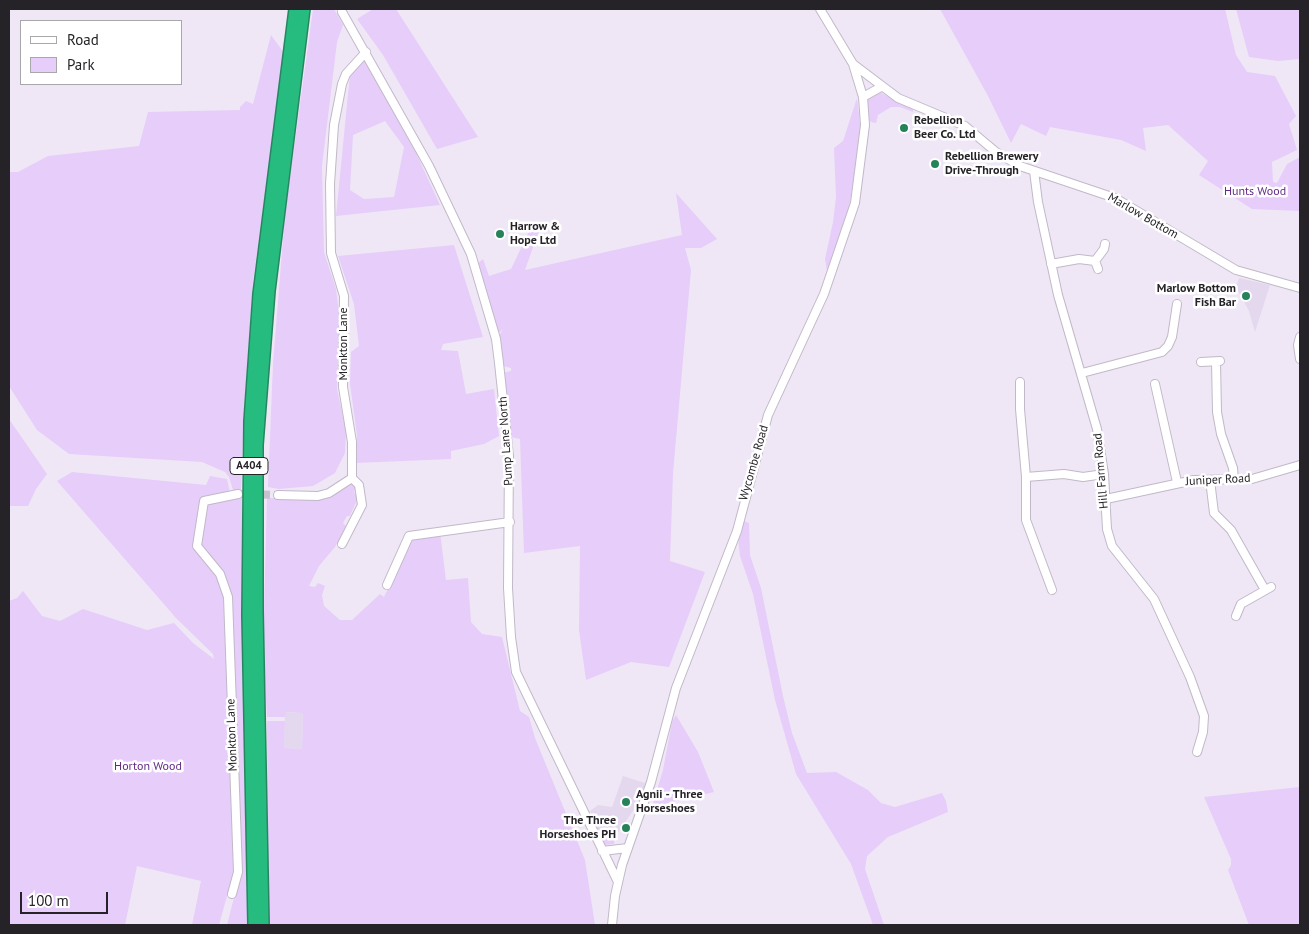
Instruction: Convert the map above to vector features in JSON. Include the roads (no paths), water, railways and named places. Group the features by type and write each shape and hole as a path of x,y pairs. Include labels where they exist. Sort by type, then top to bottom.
{"highway":[{"name":"A404","path":"254,925 248,615 250,421 258,294 296,9"},
{"name":"A404","path":"263,925 257,611 257,445 269,290 304,9"}],"street":[{"name":"Wycombe Road","path":"612,925 618,882 651,782 676,688 737,530 768,415 824,294 848,229 855,203 865,125 863,97 853,64 820,9"},
{"name":"Pump Lane North","path":"342,12 429,166 471,254 496,339 509,456 508,588 511,637 516,672 618,882"},
{"name":"Monkton Lane","path":"352,478 352,442 344,388 344,303 331,253 330,194 334,125 342,84 346,74 366,52"},
{"name":"Marlow Bottom","path":"853,64 881,87 919,108 965,126 996,152 1020,166 1115,198 1236,270 1300,288"},
{"path":"863,97 881,87"},
{"name":"Hill Farm Road","path":"1034,171 1038,202 1051,264 1098,429 1104,474 1105,516 1112,546 1154,599 1190,677 1204,716 1203,732 1197,752"},
{"path":"1051,264 1079,259 1097,264 1105,244"},
{"path":"1082,373 1162,352 1168,346 1170,328 1177,304"},
{"path":"1300,337 1298,345 1300,359"},
{"path":"1201,362 1218,362 1217,412 1221,434 1233,468 1234,480"},
{"path":"1155,384 1160,395 1177,482"},
{"path":"1022,386 1026,438 1026,520 1052,586"},
{"name":"Juniper Road","path":"1106,499 1177,482 1234,480 1267,476 1300,465"},
{"path":"1026,477 1064,474 1083,477 1104,474"},
{"path":"278,495 318,496 329,493 352,478 360,485 362,505 342,544"},
{"path":"1210,480 1214,513 1231,530 1268,589 1241,604 1236,616"},
{"name":"Monkton Lane","path":"232,894 238,872 228,597 220,574 197,546 204,501 238,494"},
{"path":"387,585 409,536 510,522"},
{"path":"602,851 628,848"}],"tunnel":[{"path":"238,494 278,495"}],"place":[{"name":"Rebellion Beer Co. Ltd","path":"904,128"},
{"name":"Rebellion Brewery Drive-Through","path":"935,164"},
{"name":"Harrow & Hope Ltd","path":"500,234"},
{"name":"Marlow Bottom Fish Bar","path":"1246,296"},
{"name":"Agnii - Three Horseshoes","path":"626,802"},
{"name":"The Three Horseshoes PH","path":"626,828"}],"park label":[{"name":"Hunts Wood","path":"1255,192"},
{"name":"Horton Wood","path":"148,767"}]}
